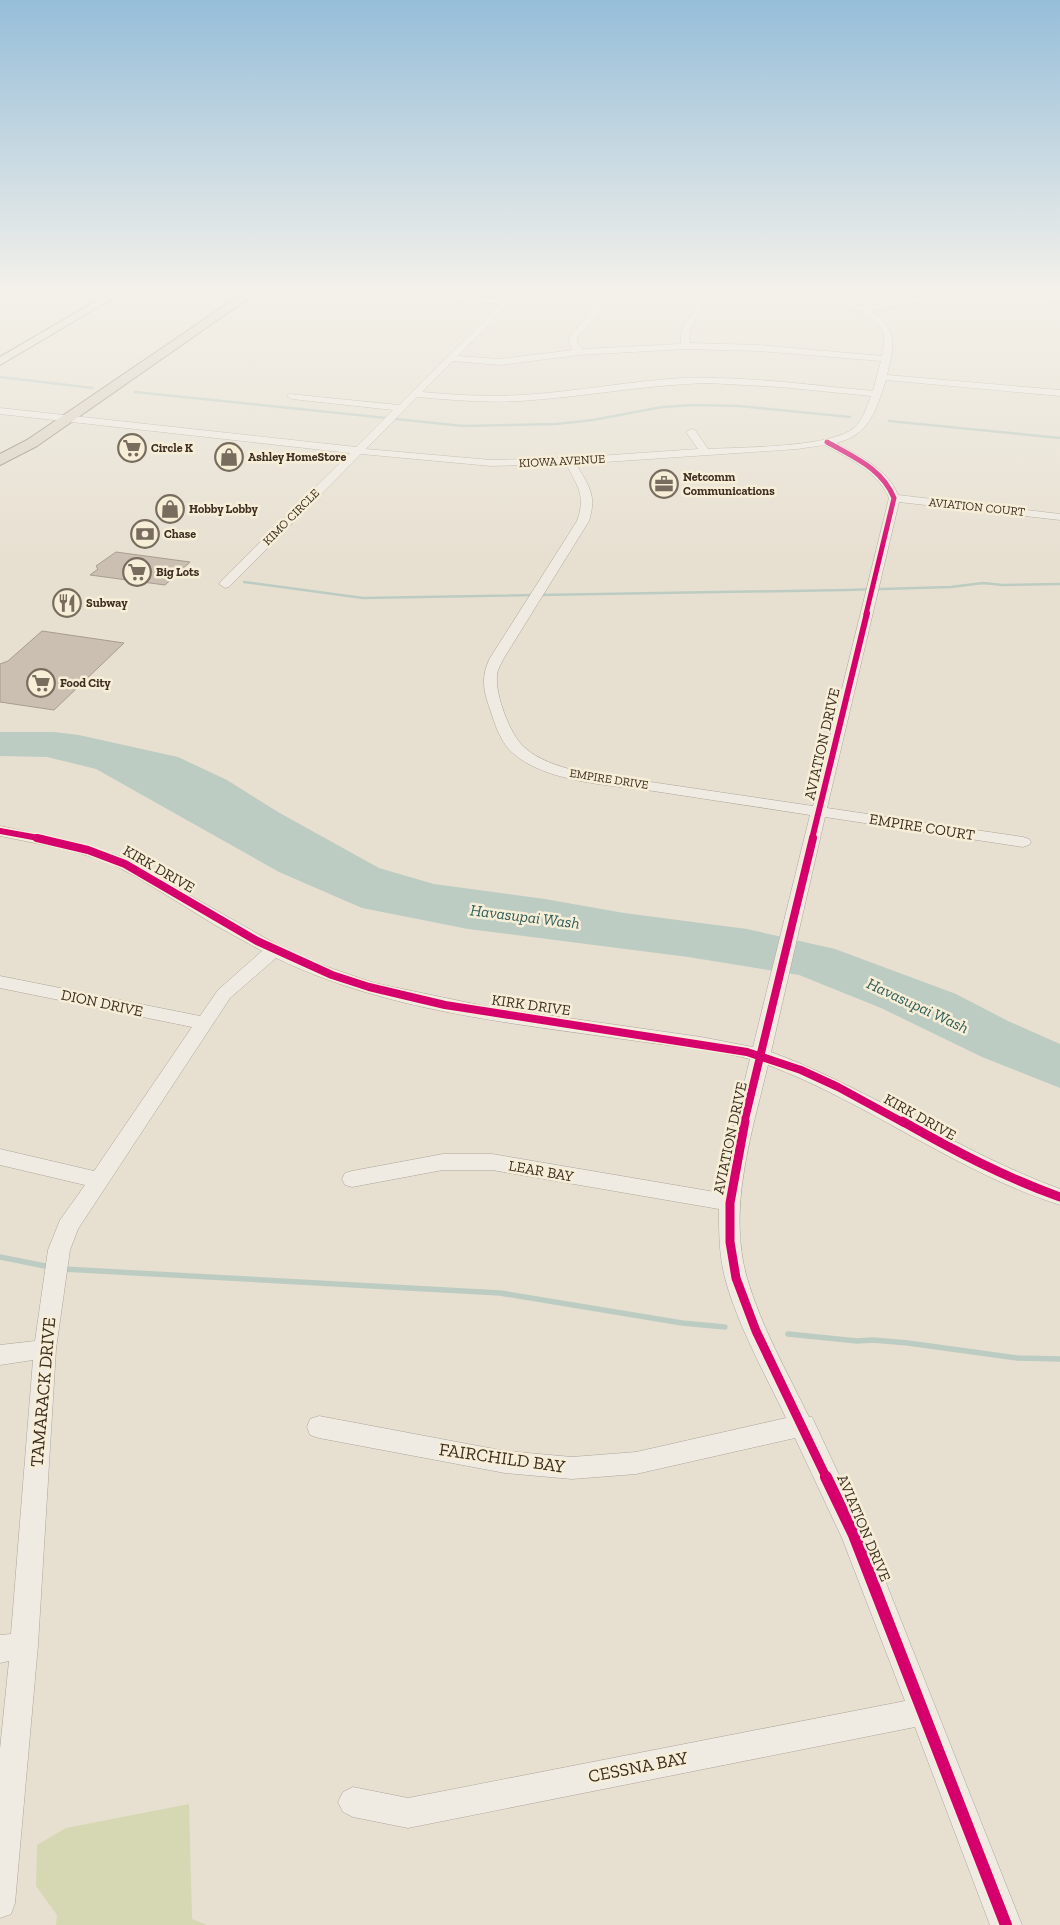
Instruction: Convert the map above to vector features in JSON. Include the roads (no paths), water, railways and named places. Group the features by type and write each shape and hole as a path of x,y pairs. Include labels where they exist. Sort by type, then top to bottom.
{"highway":[{"path":"0,460 32,443 122,381"},
{"path":"0,472 21,458 32,443"}],"street":[{"name":"KIMO CIRCLE","path":"225,584 427,381"},
{"path":"414,394 497,399 526,398 630,385 694,381 758,383 876,394"},
{"name":"KIOWA AVENUE","path":"0,411 357,451 491,463 569,461 797,446 827,442 847,436 860,428 881,381"},
{"path":"925,381 1060,393"},
{"path":"292,396 399,408"},
{"path":"691,432 705,452"},
{"path":"827,442 880,475 890,486 894,498"},
{"name":"EMPIRE DRIVE","path":"569,461 584,487 588,506 583,521 496,658 490,675 491,691 507,735 517,750 537,762 576,775 820,811"},
{"name":"AVIATION COURT","path":"894,498 1060,516"},
{"name":"AVIATION DRIVE","path":"894,498 739,1145 730,1203 730,1242 736,1278 756,1331 803,1425 854,1535 1006,1925"},
{"name":"EMPIRE COURT","path":"820,811 1023,842"},
{"name":"KIRK DRIVE","path":"0,831 74,845 118,860 272,951 332,975 380,990 464,1009 719,1046 761,1056 830,1083 950,1150 1041,1191 1060,1197"},
{"name":"TAMARACK DRIVE","path":"0,1902 12,1647 45,1349 60,1250 68,1226 224,994 272,951"},
{"name":"DION DRIVE","path":"0,982 204,1024"},
{"path":"0,1157 98,1180"},
{"name":"LEAR BAY","path":"352,1179 443,1162 492,1162 730,1203"},
{"path":"0,1356 45,1349"},
{"name":"FAIRCHILD BAY","path":"318,1427 505,1462 572,1468 636,1464 803,1425"},
{"name":"CESSNA BAY","path":"353,1802 408,1813 923,1711"}],"water":[{"name":"Havasupai Wash","path":"0,732 54,732 79,735 178,757 227,780 278,812 379,868 434,884 545,899 624,913 747,929 835,949 956,994 1008,1021 1060,1044 1060,1088 982,1057 881,1008 799,975 688,957 468,929 362,908 279,872 96,769 47,757 0,756"}],"waterway":[{"path":"32,381 93,388"},
{"path":"135,392 463,426 556,424 593,420 662,407 694,405 739,406 850,417"},
{"path":"889,421 1060,438"},
{"path":"244,582 363,598 846,590 951,587 983,583 1003,585 1060,584"},
{"path":"0,1257 50,1267"},
{"path":"63,1269 500,1293 682,1323 725,1327"},
{"path":"788,1334 857,1341 873,1340 908,1343 1017,1358 1060,1359"}],"place":[{"name":"Circle K","path":"132,448"},
{"name":"Ashley HomeStore","path":"229,457"},
{"name":"Netcomm Communications","path":"664,484"},
{"name":"Hobby Lobby","path":"170,509"},
{"name":"Chase","path":"145,534"},
{"name":"Big Lots","path":"137,572"},
{"name":"Subway","path":"67,603"},
{"name":"Food City","path":"41,683"}]}
